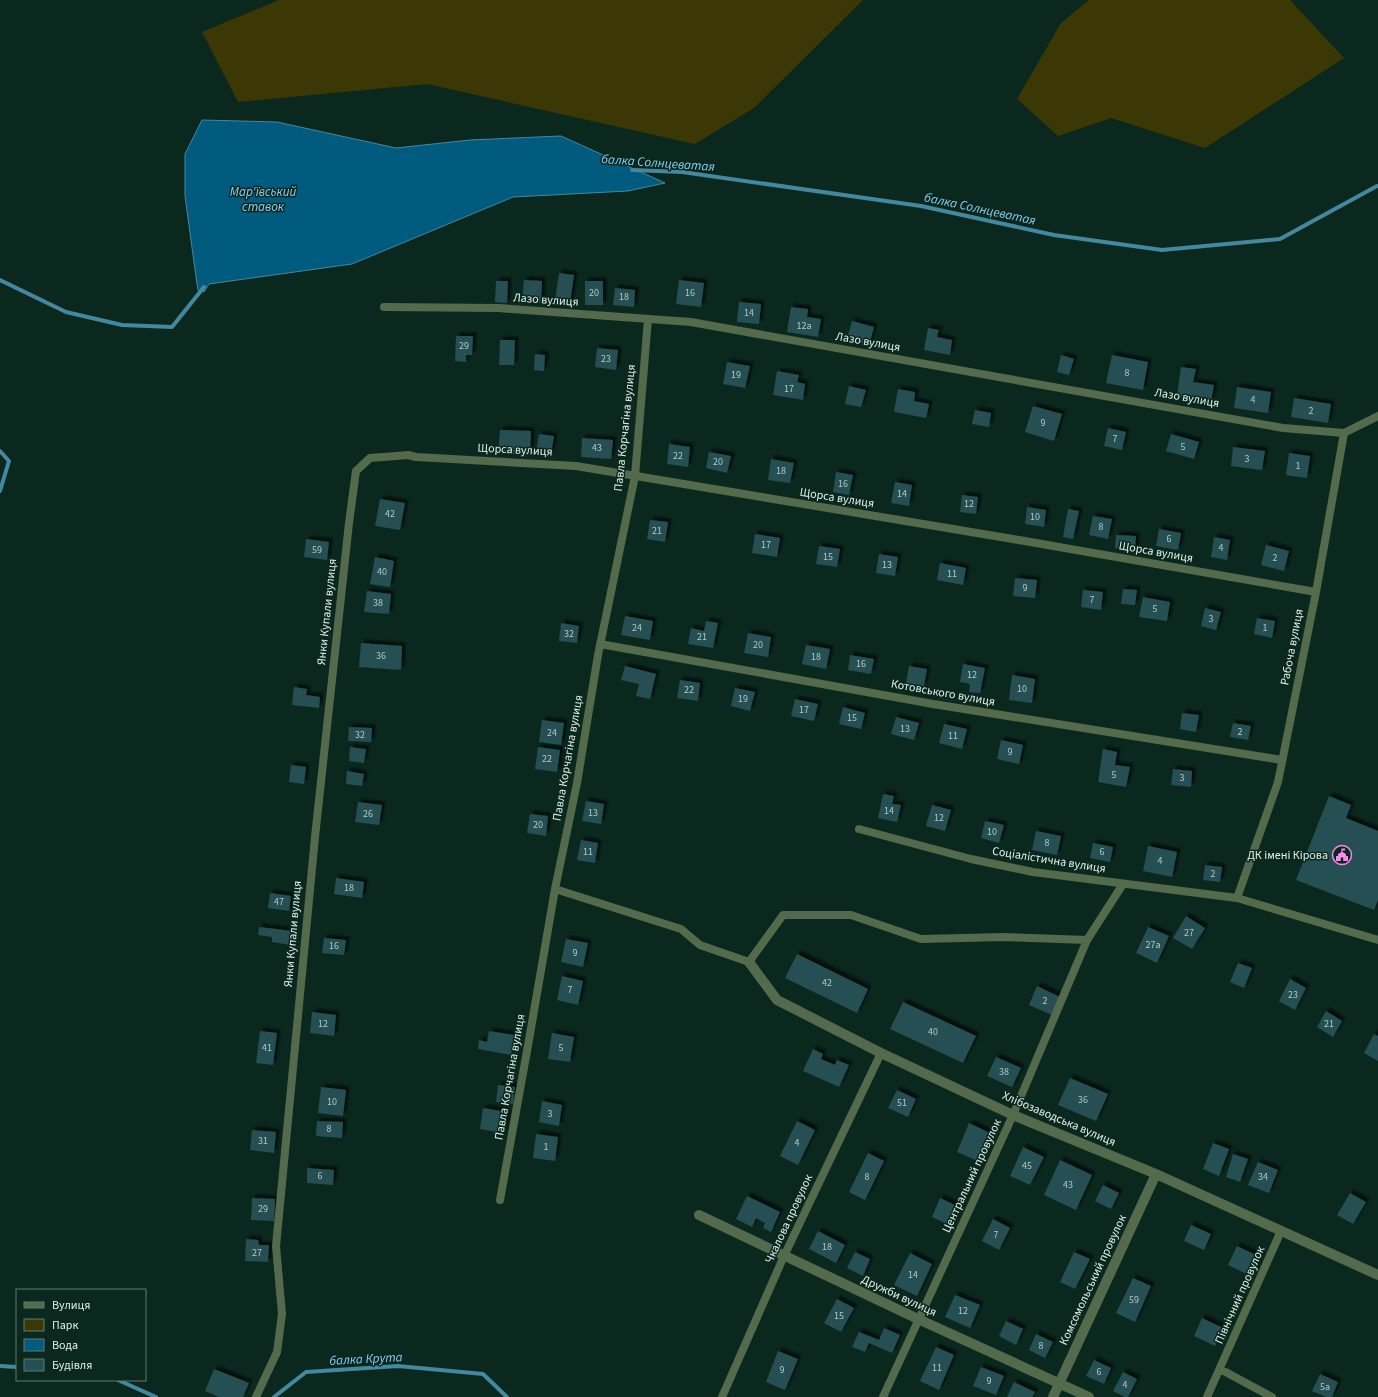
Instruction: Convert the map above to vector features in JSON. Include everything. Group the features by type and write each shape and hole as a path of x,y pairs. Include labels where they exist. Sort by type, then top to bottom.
{"street":[{"name":"Хлібозаводська вулиця","path":"749,962 777,1000 881,1053 1013,1115 1156,1174 1378,1275"},
{"name":"Комсомольський провулок","path":"1054,1397 1156,1174"},
{"name":"Дружби вулиця","path":"699,1215 918,1319 1089,1397"}],"lane":[{"name":"Лазо вулиця","path":"384,307 498,308 691,322 1283,428 1344,433"},
{"name":"Павла Корчагіна вулиця","path":"500,1200 600,644 635,476 648,319"},
{"path":"1344,433 1378,416"},
{"name":"Рабоча вулиця","path":"1237,898 1278,782 1316,592 1344,433"},
{"name":"Щорса вулиця","path":"356,471 370,458 408,455 416,457 576,466 1316,592"},
{"name":"Янки Купали вулиця","path":"256,1397 276,1352 282,1314 276,1246 314,837 356,471"},
{"name":"Котовського вулиця","path":"600,644 933,704 1282,760"},
{"name":"Соціалістична вулиця","path":"859,829 971,859 1017,869 1237,898 1378,940"},
{"name":"Центральний провулок","path":"883,1397 1013,1115 1087,940 1123,884"},
{"path":"555,888 681,929 700,945 749,962 783,915 851,915 921,939 1004,937 1087,940"},
{"name":"Чкалова провулок","path":"722,1397 784,1256 881,1053"},
{"name":"Північний провулок","path":"1207,1397 1282,1231"},
{"path":"1220,1369 1272,1397"}],"green space":[{"path":"279,0 863,0 754,108 695,144 427,84 238,102 202,32"},
{"path":"1089,0 1290,0 1344,58 1205,148 1111,118 1058,136 1017,99 1061,23"}],"water":[{"name":"Мар'ївський ставок","path":"202,120 277,122 396,148 470,140 561,136 665,183 628,191 513,197 352,264 209,284 204,292 198,290 185,196 185,154"}],"building":[{"path":"559,273 574,275 570,303 555,301"},
{"path":"524,280 542,281 541,303 522,302"},
{"path":"679,280 704,283 701,307 676,304"},
{"path":"496,281 508,281 507,303 495,302"},
{"path":"585,281 603,281 603,305 585,305"},
{"path":"615,288 635,290 634,307 613,305"},
{"path":"739,302 761,304 759,324 737,322"},
{"path":"791,307 808,309 807,317 821,319 818,337 787,332"},
{"path":"852,321 874,327 869,345 847,339"},
{"path":"928,328 939,330 937,337 952,340 950,355 924,350"},
{"path":"456,336 473,336 472,355 466,355 466,362 455,361"},
{"path":"500,340 515,340 514,365 499,365"},
{"path":"597,348 618,350 616,370 595,367"},
{"path":"535,354 545,355 544,371 534,370"},
{"path":"1061,355 1074,359 1069,375 1057,372"},
{"path":"1112,355 1148,362 1143,390 1106,383"},
{"path":"727,362 750,366 745,388 723,384"},
{"path":"1181,367 1196,369 1193,382 1214,385 1211,401 1177,396"},
{"path":"777,371 799,375 797,382 805,384 803,400 773,395"},
{"path":"849,386 866,390 861,407 845,404"},
{"path":"1237,387 1271,392 1268,413 1234,408"},
{"path":"898,389 915,392 914,401 929,404 926,418 894,412"},
{"path":"1294,398 1331,404 1328,423 1291,417"},
{"path":"1033,406 1062,414 1054,441 1025,432"},
{"path":"975,410 991,413 989,427 972,424"},
{"path":"1108,428 1126,432 1122,450 1104,446"},
{"path":"500,430 531,431 530,455 498,453"},
{"path":"539,434 554,436 551,454 536,452"},
{"path":"1171,434 1199,442 1194,459 1166,451"},
{"path":"582,438 613,440 611,459 581,457"},
{"path":"669,444 690,447 688,467 667,464"},
{"path":"1233,447 1265,451 1262,470 1231,466"},
{"path":"709,452 731,456 727,473 706,468"},
{"path":"1289,453 1310,456 1307,478 1286,475"},
{"path":"771,459 794,463 790,483 768,480"},
{"path":"836,472 853,475 849,495 833,492"},
{"path":"895,482 912,485 909,506 891,503"},
{"path":"962,495 978,497 976,514 960,512"},
{"path":"380,499 405,503 400,530 375,526"},
{"path":"1027,507 1046,510 1044,527 1025,524"},
{"path":"1068,509 1079,511 1073,539 1063,537"},
{"path":"1093,516 1112,519 1108,539 1089,535"},
{"path":"650,520 668,522 665,542 647,539"},
{"path":"1159,529 1181,533 1178,550 1156,546"},
{"path":"755,534 780,538 777,557 752,553"},
{"path":"1116,535 1136,536 1135,550 1115,548"},
{"path":"1214,537 1230,540 1227,560 1211,557"},
{"path":"306,539 329,542 327,560 304,557"},
{"path":"1266,545 1289,551 1284,571 1261,565"},
{"path":"819,546 840,549 837,567 816,564"},
{"path":"879,554 898,557 895,576 876,573"},
{"path":"375,557 394,561 390,587 370,584"},
{"path":"940,563 966,568 963,585 937,580"},
{"path":"1015,578 1037,580 1035,598 1013,596"},
{"path":"1123,589 1137,590 1135,605 1121,604"},
{"path":"1083,590 1103,592 1101,610 1081,607"},
{"path":"367,591 391,594 389,614 364,612"},
{"path":"1143,597 1170,602 1167,621 1139,617"},
{"path":"1205,608 1221,612 1216,630 1201,626"},
{"path":"625,616 653,621 650,640 621,635"},
{"path":"1257,618 1275,621 1272,638 1254,634"},
{"path":"706,621 718,623 713,648 688,644 691,628 704,631"},
{"path":"561,623 579,626 577,643 559,641"},
{"path":"748,633 771,637 768,657 744,653"},
{"path":"361,643 402,646 401,670 359,667"},
{"path":"806,645 830,649 826,669 802,664"},
{"path":"850,655 874,659 871,674 848,670"},
{"path":"963,664 985,668 980,693 969,692 970,684 960,682"},
{"path":"625,666 656,674 650,699 636,696 639,684 621,680"},
{"path":"909,666 927,669 924,686 906,683"},
{"path":"1012,675 1035,679 1032,703 1009,700"},
{"path":"680,680 700,683 698,701 677,698"},
{"path":"294,687 307,689 306,695 320,697 319,708 292,705"},
{"path":"735,688 755,692 750,711 731,706"},
{"path":"795,699 818,704 814,721 791,716"},
{"path":"843,707 865,713 861,729 839,724"},
{"path":"1182,713 1199,715 1196,732 1180,729"},
{"path":"896,717 919,723 914,740 891,734"},
{"path":"542,720 564,723 561,745 539,742"},
{"path":"1233,723 1251,726 1248,740 1230,737"},
{"path":"944,724 967,729 962,749 939,743"},
{"path":"349,727 372,728 371,742 348,741"},
{"path":"1001,740 1023,745 1019,764 997,759"},
{"path":"350,747 366,749 364,763 349,761"},
{"path":"538,747 560,750 557,772 535,769"},
{"path":"1103,749 1117,752 1115,765 1130,767 1126,787 1098,782"},
{"path":"291,765 306,767 304,784 289,782"},
{"path":"1173,769 1192,771 1191,787 1171,785"},
{"path":"347,771 364,774 362,786 346,784"},
{"path":"883,794 894,796 892,804 901,805 897,822 878,818"},
{"name":"ДК імені Кірова","path":"1329,796 1351,805 1346,818 1378,831 1378,900 1374,910 1296,880"},
{"path":"586,801 604,804 601,824 582,821"},
{"path":"358,802 382,805 379,825 355,822"},
{"path":"932,805 951,810 945,831 926,826"},
{"path":"530,814 548,816 546,836 527,833"},
{"path":"985,821 1004,825 999,843 981,838"},
{"path":"1036,831 1061,836 1057,855 1032,850"},
{"path":"581,840 598,843 595,863 577,860"},
{"path":"1093,843 1113,847 1110,862 1090,858"},
{"path":"1148,846 1177,852 1172,877 1143,871"},
{"path":"1205,865 1222,867 1220,882 1203,880"},
{"path":"336,878 364,882 362,898 334,894"},
{"path":"270,893 291,896 289,911 268,908"},
{"path":"1186,916 1205,928 1192,949 1173,938"},
{"path":"259,927 293,931 291,945 272,942 272,937 258,935"},
{"path":"1148,927 1169,936 1157,963 1136,953"},
{"path":"324,938 346,940 344,955 322,953"},
{"path":"566,939 588,943 583,967 561,962"},
{"path":"797,954 868,989 857,1013 785,978"},
{"path":"1238,963 1252,968 1244,988 1230,982"},
{"path":"562,976 583,981 578,1005 557,1000"},
{"path":"1290,979 1306,988 1295,1010 1279,1001"},
{"path":"1037,986 1060,997 1052,1015 1029,1005"},
{"path":"903,1002 976,1036 963,1063 890,1029"},
{"path":"1326,1011 1342,1021 1333,1037 1317,1027"},
{"path":"312,1012 336,1015 334,1036 310,1033"},
{"path":"260,1031 277,1033 273,1065 256,1063"},
{"path":"489,1031 515,1035 511,1055 478,1049 479,1040 487,1042"},
{"path":"552,1033 574,1037 570,1062 548,1059"},
{"path":"1374,1034 1378,1036 1378,1061 1364,1053"},
{"path":"813,1049 823,1054 821,1059 835,1065 837,1060 849,1065 839,1087 803,1071"},
{"path":"996,1057 1021,1068 1012,1087 987,1076"},
{"path":"1070,1078 1108,1094 1096,1121 1058,1105"},
{"path":"498,1085 515,1087 513,1104 496,1102"},
{"path":"321,1087 346,1090 343,1116 318,1113"},
{"path":"897,1090 916,1099 908,1117 888,1108"},
{"path":"542,1101 562,1105 559,1126 539,1122"},
{"path":"483,1108 507,1112 503,1133 480,1129"},
{"path":"317,1121 343,1122 342,1138 316,1136"},
{"path":"797,1121 815,1130 798,1165 780,1156"},
{"path":"969,1123 992,1134 980,1162 957,1152"},
{"path":"252,1130 276,1132 274,1153 250,1150"},
{"path":"536,1134 558,1137 555,1161 533,1158"},
{"path":"1213,1143 1229,1149 1219,1176 1203,1169"},
{"path":"1023,1147 1044,1157 1030,1185 1010,1176"},
{"path":"868,1153 884,1161 865,1200 849,1192"},
{"path":"1233,1154 1248,1159 1240,1182 1226,1177"},
{"path":"1060,1160 1092,1175 1076,1210 1044,1195"},
{"path":"1258,1162 1278,1170 1269,1193 1248,1185"},
{"path":"307,1168 334,1170 333,1185 307,1183"},
{"path":"1103,1185 1119,1193 1111,1209 1095,1201"},
{"path":"1350,1193 1366,1202 1353,1224 1337,1215"},
{"path":"747,1196 780,1212 771,1232 763,1228 765,1223 756,1218 752,1227 736,1219"},
{"path":"252,1198 275,1199 274,1221 251,1220"},
{"path":"940,1198 957,1206 949,1225 932,1217"},
{"path":"993,1219 1010,1228 999,1250 982,1241"},
{"path":"1191,1225 1211,1234 1204,1250 1184,1241"},
{"path":"818,1231 845,1245 836,1263 809,1249"},
{"path":"246,1239 258,1240 259,1245 269,1245 268,1262 245,1261"},
{"path":"1237,1246 1260,1257 1251,1276 1228,1265"},
{"path":"855,1252 870,1259 863,1276 847,1268"},
{"path":"1074,1252 1090,1259 1075,1289 1060,1282"},
{"path":"910,1253 932,1264 917,1296 894,1285"},
{"path":"1133,1278 1151,1286 1135,1322 1116,1313"},
{"path":"955,1295 980,1305 970,1328 945,1317"},
{"path":"837,1299 854,1308 841,1332 824,1323"},
{"path":"1202,1318 1223,1328 1215,1346 1194,1336"},
{"path":"1006,1321 1023,1329 1016,1345 999,1336"},
{"path":"884,1328 900,1335 892,1353 869,1343 865,1352 852,1347 859,1332 879,1340"},
{"path":"1036,1334 1053,1342 1045,1358 1029,1350"},
{"path":"936,1347 954,1355 939,1390 920,1381"},
{"path":"778,1351 798,1359 785,1390 766,1382"},
{"path":"1094,1360 1111,1368 1104,1384 1086,1376"},
{"path":"981,1367 1004,1376 996,1395 973,1386"},
{"path":"214,1369 249,1383 243,1397 219,1397 205,1391"},
{"path":"1123,1372 1137,1379 1128,1397 1113,1391"},
{"path":"1320,1374 1338,1382 1332,1397 1326,1397 1312,1391"},
{"path":"1014,1382 1035,1392 1032,1397 1007,1397"}],"waterway":[{"name":"балка Солнцеватая","path":"632,170 682,172 921,206 1054,235 1162,250 1280,239 1377,186"},
{"name":"балка Солнцеватая","path":"0,280 66,312 122,325 172,327 204,287"},
{"path":"0,451 9,461 0,491"},
{"name":"балка Крута","path":"0,1366 16,1367"},
{"name":"балка Крута","path":"274,1397 306,1372 398,1366 483,1374 507,1397"},
{"name":"балка Крута","path":"120,1381 156,1397"}],"place":[{"name":"ДК імені Кірова","path":"1342,855"}]}
